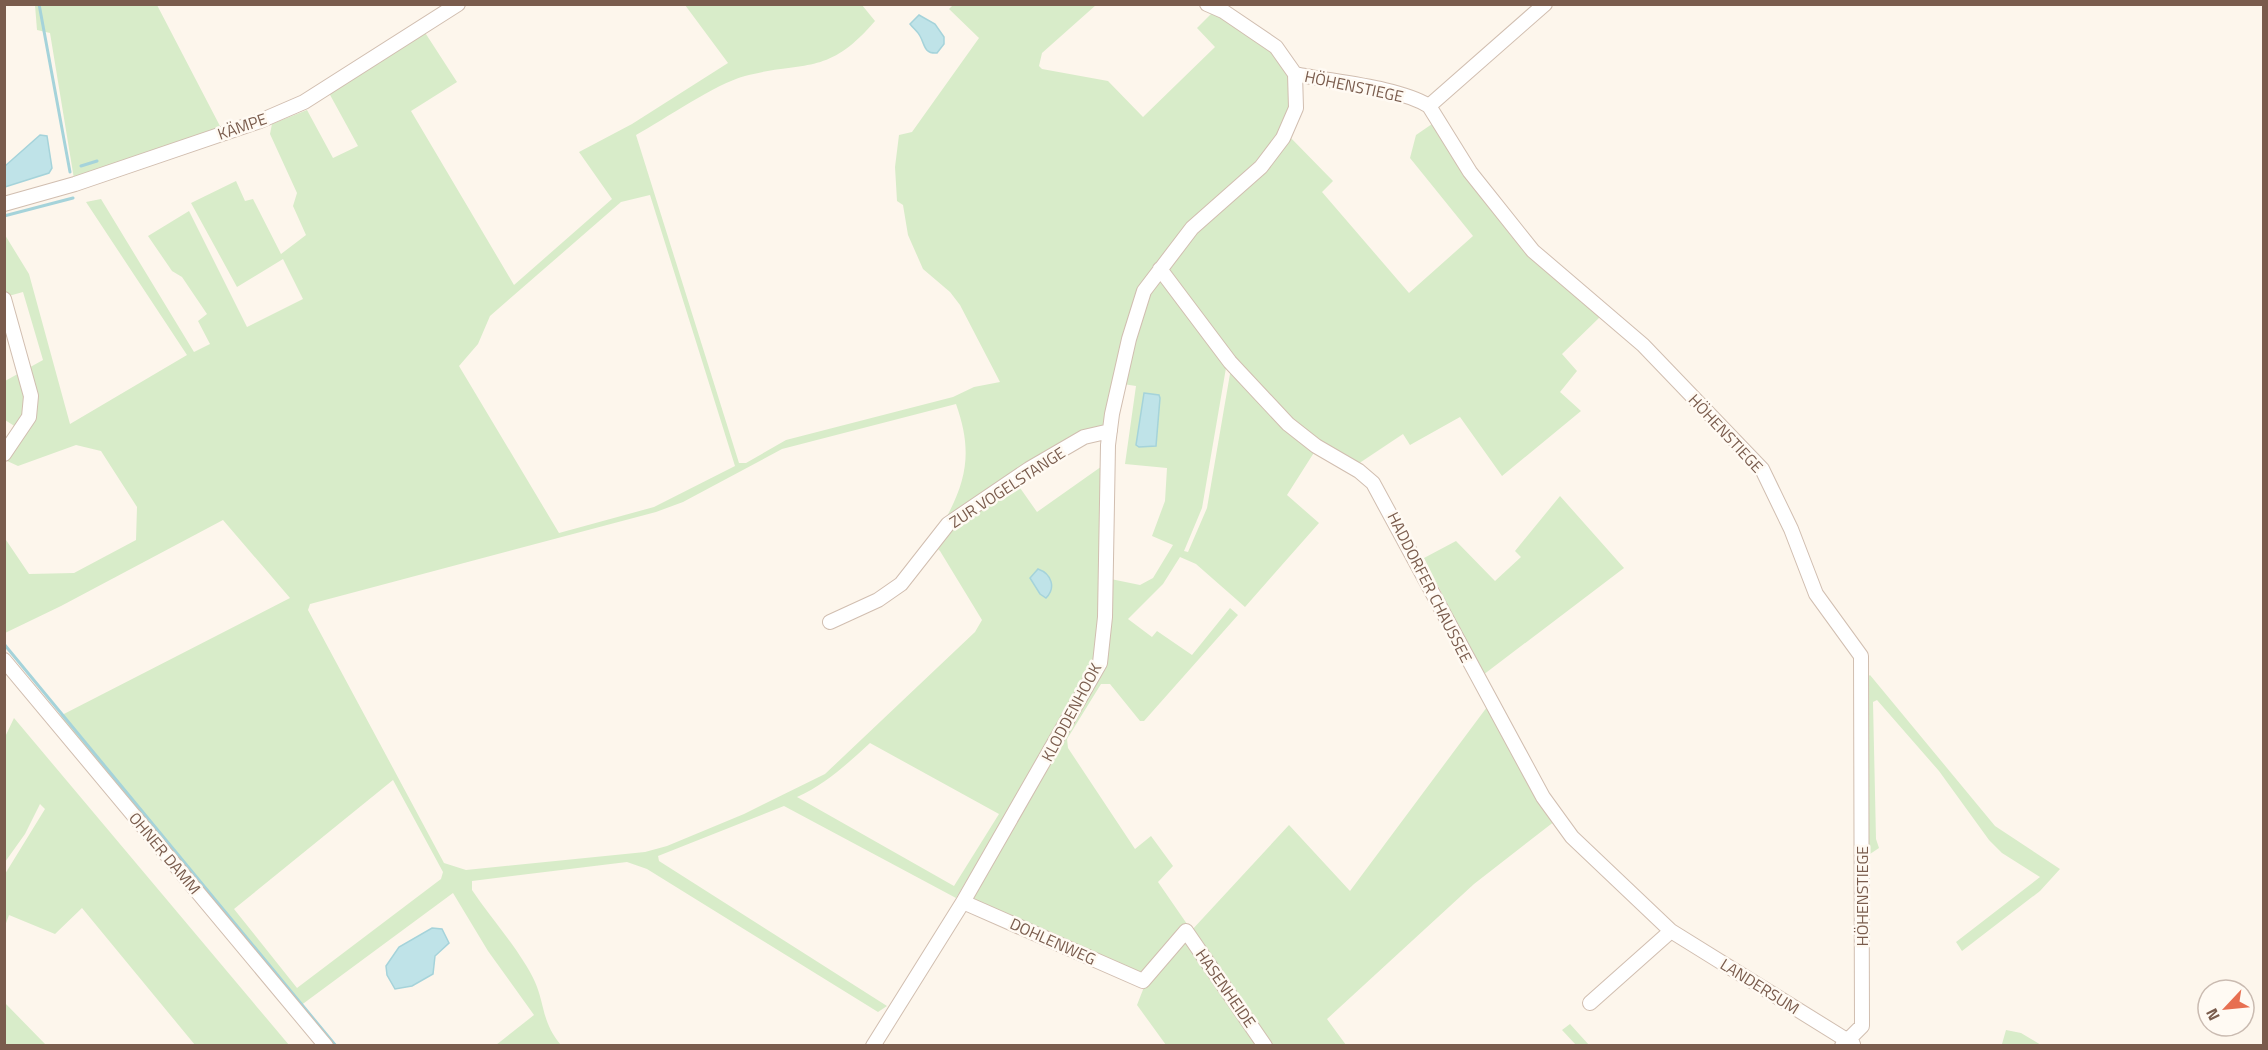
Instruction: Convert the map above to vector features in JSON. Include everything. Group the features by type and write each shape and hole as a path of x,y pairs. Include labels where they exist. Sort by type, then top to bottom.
{"street":[{"name":"KÄMPE","path":"4,204 75,184 260,120 304,102 458,4"},
{"path":"1207,4 1223,8 1276,47 1295,74"},
{"path":"1429,106 1545,4"},
{"name":"HÖHENSTIEGE","path":"1295,74 1392,93 1419,100 1429,106 1470,172 1533,251 1643,345 1762,469 1791,529 1816,594 1861,656 1862,1026 1848,1044"},
{"name":"KLODDENHOOK","path":"873,1046 963,902 1100,663 1105,618 1110,431 1129,339 1144,291 1192,228 1260,167 1283,138 1296,108 1295,74"},
{"name":"HADDORFER CHAUSSEE","path":"1160,269 1230,362 1288,424 1373,483 1543,797 1572,837 1671,931"},
{"path":"4,299 31,396 28,417 4,454"},
{"name":"ZUR VOGELSTANGE","path":"830,622 878,600 901,584 932,541 957,518 1029,469 1084,437 1110,431"},
{"name":"OHNER DAMM","path":"4,660 326,1046"},
{"name":"DOHLENWEG","path":"963,902 1143,981 1186,931"},
{"name":"HASENHEIDE","path":"1186,931 1265,1046"},
{"path":"1590,1003 1671,931"},
{"name":"LANDERSUM","path":"1671,931 1848,1044"}],"green space":[{"path":"35,5 157,5 221,128 74,179 50,33 37,30"},
{"path":"685,5 862,5 875,21 858,39 829,59 815,64 766,71 733,80 636,135 739,463 746,463 786,440 953,397 974,387 1000,382 960,305 950,292 923,269 908,235 903,205 897,201 895,167 899,135 912,132 979,38 949,9 953,5 1096,5 1042,53 1039,66 1042,69 1108,81 1143,117 1215,47 1197,28 1214,11 1271,48 1292,75 1293,107 1279,137 1259,163 1190,226 1140,290 1127,334 1107,429 1066,443 1045,454 945,520 959,490 965,463 964,435 956,404 782,449 683,502 656,512 310,604 308,610 444,863 466,870 645,852 667,846 744,814 825,774 975,632 982,620 940,551 933,544 951,526 1018,485 1037,512 1105,464 1101,577 1140,585 1153,578 1173,545 1152,536 1165,501 1167,468 1125,464 1136,386 1123,384 1131,339 1147,293 1195,229 1264,167 1288,135 1333,181 1322,192 1409,293 1473,236 1410,158 1416,135 1432,124 1471,184 1512,237 1600,317 1562,354 1577,371 1560,392 1581,411 1502,476 1460,417 1410,445 1403,434 1358,464 1291,423 1231,359 1227,362 1202,508 1184,551 1188,552 1207,508 1231,368 1287,427 1315,451 1287,495 1319,523 1245,607 1196,564 1180,557 1163,584 1128,619 1152,637 1157,631 1192,655 1230,608 1238,615 1144,721 1140,721 1110,684 1101,684 1067,739 1068,748 1135,849 1151,836 1173,866 1158,882 1187,924 1141,977 966,900 1054,753 1049,746 956,898 784,806 658,856 659,861 887,1006 878,1012 647,869 627,862 472,881 472,890 514,947 535,982 550,1029 561,1045 496,1045 534,1015 488,951 453,893 300,1006 289,996 58,717 290,598 223,520 61,606 5,633 4,537 29,574 74,573 136,540 137,507 101,451 76,445 18,466 5,460 16,427 5,420 5,381 43,360 23,292 5,297 5,235 29,274 70,424 187,355 86,202 101,199 194,352 210,344 198,321 207,314 182,277 172,271 148,236 189,211 247,327 303,299 283,259 237,287 191,203 236,181 245,201 253,199 281,254 306,235 293,206 297,193 270,134 272,124 307,110 333,158 358,146 329,93 424,31 457,82 411,111 514,285 612,199 579,152 632,124 728,63","holes":["650,195 735,466 654,507 559,533 459,366 478,344 490,316 621,202","870,743 999,814 954,886 797,797 827,780","393,780 443,872 441,879 297,988 234,909"]},
{"path":"1560,496 1624,568 1483,675 1424,558 1456,541 1495,581 1521,557 1515,551"},
{"path":"1870,675 1995,826 2060,869 2040,891 1962,951 1956,942 2040,877 2002,853 1989,840 1939,771 1877,700 1873,702 1876,839 1879,848 1867,856 1864,680"},
{"path":"1487,707 1555,821 1474,884 1327,1019 1346,1045 1271,1045 1191,931 1289,825 1350,891"},
{"path":"14,718 289,1045 195,1045 82,908 55,934 9,915 5,926 5,874 45,809 40,804 25,834 5,862 5,737"},
{"path":"1186,936 1263,1045 1166,1045 1137,1005 1146,982"},
{"path":"5,1003 46,1045 5,1045"},
{"path":"1570,1024 1589,1045 1576,1045 1562,1030"},
{"path":"2006,1030 2021,1033 2041,1045 2002,1044"}],"water":[{"path":"919,15 935,24 944,37 944,44 937,53 927,50 919,34 910,24"},
{"path":"40,135 47,136 52,168 49,173 5,187 5,166"},
{"path":"1144,393 1159,395 1160,398 1156,446 1139,447 1136,445"},
{"path":"1038,569 1047,574 1051,582 1051,590 1046,598 1040,594 1030,578"},
{"path":"432,928 442,929 449,943 435,956 433,974 412,986 395,989 387,975 386,966 399,947"}],"waterway":[{"path":"39,4 70,172"},
{"path":"81,166 97,161"},
{"path":"4,216 73,198"},
{"path":"4,644 336,1046"}]}
